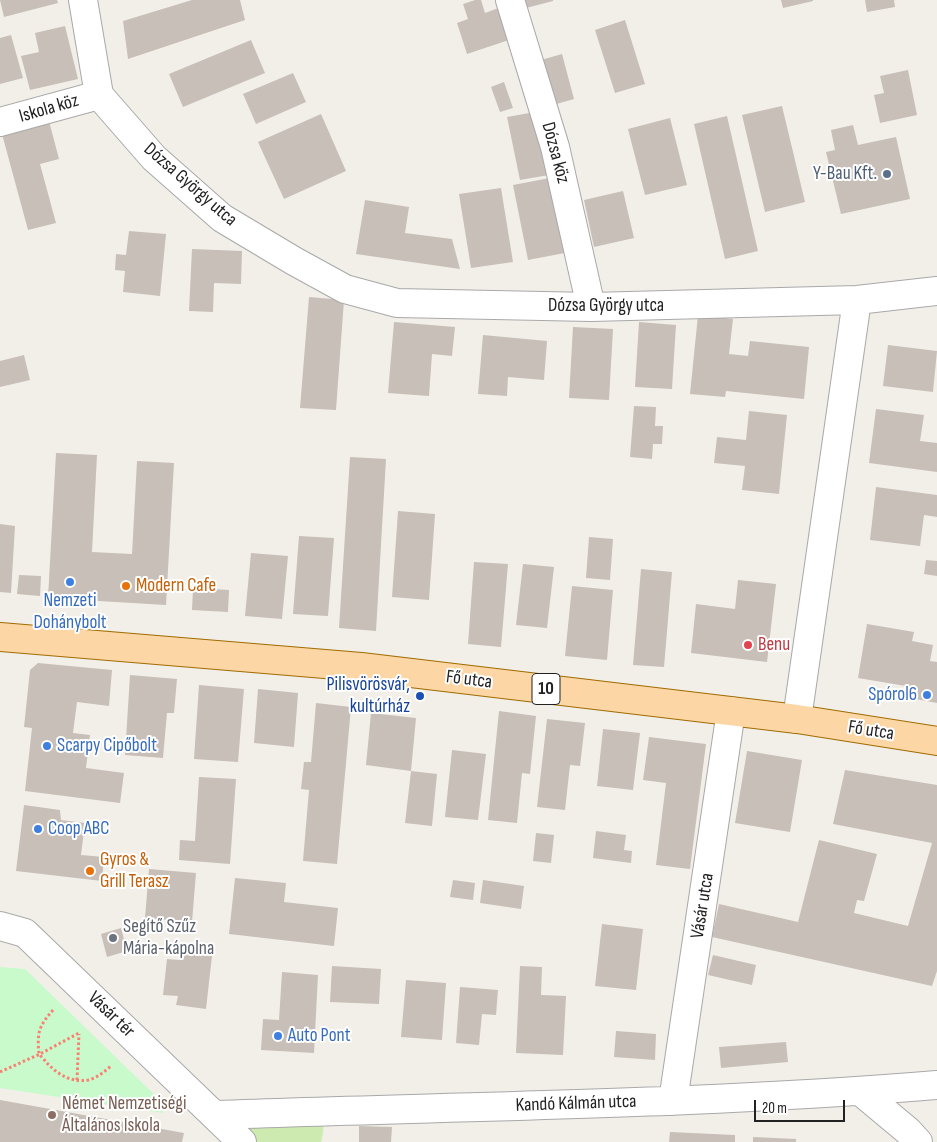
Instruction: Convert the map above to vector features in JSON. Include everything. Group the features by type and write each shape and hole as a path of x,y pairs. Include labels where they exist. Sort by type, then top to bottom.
{"main road":[{"name":"Fő utca","path":"0,637 361,668 797,719 937,741"}],"street":[{"name":"Dózsa köz","path":"510,0 555,147 591,308"},
{"path":"86,1 99,95"},
{"name":"Dózsa György utca","path":"99,95 154,158 222,218 345,290 397,303 591,308 857,300 937,291"},
{"name":"Iskola köz","path":"0,122 99,95"},
{"path":"797,719 857,300"},
{"name":"Vásár utca","path":"673,1101 731,712"},
{"name":"Vásár tér","path":"0,926 25,933 242,1142"},
{"name":"Kandó Kálmán utca","path":"215,1115 673,1101 937,1085"},
{"path":"860,1091 918,1142"},
{"path":"215,1115 218,1142"}],"path":[{"path":"53,1010 39,1033 40,1054 53,1070 66,1078 86,1080 98,1076 111,1066"},
{"path":"0,1072 40,1054 79,1033 76,1080"}],"green space":[{"path":"0,967 25,969 160,1100 163,1113 0,1088"},
{"path":"324,1115 321,1142 248,1142 230,1121"}],"building":[{"path":"0,0 57,0 58,3 4,17"},
{"path":"192,0 240,0 245,20 128,59 123,21"},
{"path":"481,0 485,13 504,6 515,38 467,54 457,23 468,19 463,4"},
{"path":"524,0 553,0 553,1 526,8"},
{"path":"781,0 813,0 813,1 783,8"},
{"path":"865,0 894,0 895,7 867,12"},
{"path":"625,20 645,84 615,93 595,30"},
{"path":"65,26 78,79 30,90 21,56 39,52 35,33"},
{"path":"11,35 23,78 0,84 0,38"},
{"path":"251,40 265,73 183,107 169,74"},
{"path":"562,54 574,99 553,105 541,60"},
{"path":"908,70 917,115 880,123 874,95 884,93 880,76"},
{"path":"293,73 306,102 256,124 243,94"},
{"path":"504,82 513,108 500,112 491,87"},
{"path":"782,106 805,202 765,212 742,115"},
{"path":"535,112 549,175 520,180 507,117"},
{"path":"321,114 346,171 284,199 258,142"},
{"path":"727,116 758,251 725,259 694,124"},
{"path":"670,118 687,185 645,195 628,129"},
{"path":"49,121 59,159 40,164 56,223 28,230 2,134"},
{"path":"853,125 858,145 896,137 910,199 841,214 826,152 835,150 831,130"},
{"path":"555,177 570,252 528,260 513,185"},
{"path":"501,188 513,262 471,268 459,194"},
{"path":"623,191 634,238 594,247 584,200"},
{"path":"365,200 409,207 405,233 452,239 460,269 356,254"},
{"path":"129,231 166,234 160,296 123,292 125,271 115,270 116,254 126,255"},
{"path":"192,249 242,251 241,284 214,283 213,312 189,311"},
{"path":"309,297 344,300 336,410 300,408"},
{"path":"698,315 733,319 729,354 748,356 750,341 809,347 804,399 726,391 725,397 690,394"},
{"path":"394,322 455,327 452,356 432,354 429,396 388,393"},
{"path":"639,322 676,325 672,389 635,387"},
{"path":"573,327 613,329 609,400 569,398"},
{"path":"483,335 547,341 544,380 508,377 507,396 478,394"},
{"path":"888,345 937,351 933,392 883,386"},
{"path":"24,355 30,380 0,387 0,361"},
{"path":"634,406 656,407 655,426 663,426 662,444 653,444 652,459 630,457"},
{"path":"876,409 924,415 920,441 937,443 937,472 869,463"},
{"path":"749,411 787,415 779,494 742,490 745,466 714,463 717,437 746,440"},
{"path":"56,453 97,455 92,552 132,554 137,461 174,463 166,605 48,598"},
{"path":"350,457 386,459 376,631 339,628"},
{"path":"876,487 937,495 937,517 924,515 920,546 870,540"},
{"path":"398,511 435,514 429,600 392,597"},
{"path":"0,524 15,526 11,593 0,592"},
{"path":"299,536 334,538 328,616 293,614"},
{"path":"589,537 613,539 610,580 586,578"},
{"path":"251,553 288,556 282,619 245,616"},
{"path":"926,560 937,561 937,576 924,574"},
{"path":"474,562 508,564 501,647 468,644"},
{"path":"523,564 554,567 547,628 516,625"},
{"path":"641,569 672,572 664,667 633,665"},
{"path":"19,575 41,576 40,596 17,594"},
{"path":"738,580 776,584 767,662 691,653 696,604 735,609"},
{"path":"572,586 613,590 607,660 565,656"},
{"path":"193,588 229,590 228,612 192,610"},
{"path":"867,624 914,632 912,641 933,645 930,661 937,662 937,703 916,699 918,688 858,678"},
{"path":"38,663 112,670 109,706 77,702 73,733 90,735 86,768 124,773 120,803 25,791 32,728 24,727 30,670"},
{"path":"130,675 177,679 174,713 167,713 163,758 125,755"},
{"path":"199,685 244,689 238,762 194,759"},
{"path":"258,689 298,693 294,747 254,743"},
{"path":"316,703 351,707 337,864 303,861 309,790 301,789 304,762 311,762"},
{"path":"499,711 536,716 530,774 522,773 517,823 488,820"},
{"path":"371,713 416,718 411,771 366,765"},
{"path":"547,719 585,723 580,766 570,765 565,810 537,807"},
{"path":"603,729 640,733 633,790 597,786"},
{"path":"649,737 706,744 690,869 656,865 666,783 643,780"},
{"path":"452,750 486,754 478,820 445,817"},
{"path":"747,751 802,760 790,832 735,823"},
{"path":"845,770 937,785 937,971 932,986 712,937 719,904 798,922 819,840 877,854 864,901 857,900 854,913 908,926 932,843 833,824"},
{"path":"411,771 437,774 432,826 405,823"},
{"path":"199,777 236,779 230,864 179,860 180,840 195,841"},
{"path":"24,805 60,810 61,820 85,823 81,855 104,857 102,881 16,871"},
{"path":"596,831 626,835 624,850 632,851 631,863 593,858"},
{"path":"536,833 554,835 551,863 533,861"},
{"path":"149,869 196,873 192,922 145,918"},
{"path":"235,878 286,883 284,902 338,908 334,946 229,934"},
{"path":"453,880 475,883 473,900 450,897"},
{"path":"483,880 524,886 521,909 480,903"},
{"path":"602,924 643,929 636,990 595,986"},
{"path":"121,928 127,951 107,957 101,934"},
{"path":"179,952 212,956 206,1009 176,1005 178,996 163,995 167,959 179,960"},
{"path":"713,955 756,965 752,985 708,975"},
{"path":"332,966 381,969 379,1004 330,1002"},
{"path":"520,966 542,967 541,995 566,996 563,1055 516,1053"},
{"path":"282,972 318,975 314,1053 261,1050 263,1019 279,1020"},
{"path":"406,980 446,983 442,1040 401,1037"},
{"path":"460,987 498,990 496,1015 482,1014 479,1045 456,1043"},
{"path":"616,1031 656,1034 655,1060 614,1057"},
{"path":"786,1042 788,1062 721,1068 719,1047"},
{"name":"Német Nemzetiségi Általános Iskola","path":"0,1100 184,1133 182,1142 0,1142"},
{"path":"359,1126 392,1127 391,1142 359,1142"},
{"path":"670,1132 735,1135 735,1142 669,1142"},
{"path":"753,1137 796,1139 796,1142 753,1142"}],"place":[{"name":"Y-Bau Kft.","path":"887,174"},
{"name":"Nemzeti Dohánybolt","path":"70,582"},
{"name":"Modern Cafe","path":"126,586"},
{"name":"Benu","path":"748,645"},
{"name":"Spórol6","path":"927,695"},
{"name":"Pilisvörösvár, kultúrház","path":"420,696"},
{"name":"Scarpy Cipőbolt","path":"47,746"},
{"name":"Coop ABC","path":"38,829"},
{"name":"Gyros & Grill Terasz","path":"90,871"},
{"name":"Segítő Szűz Mária-kápolna","path":"113,938"},
{"name":"Auto Pont","path":"278,1036"},
{"name":"Német Nemzetiségi Általános Iskola","path":"52,1115"}]}
